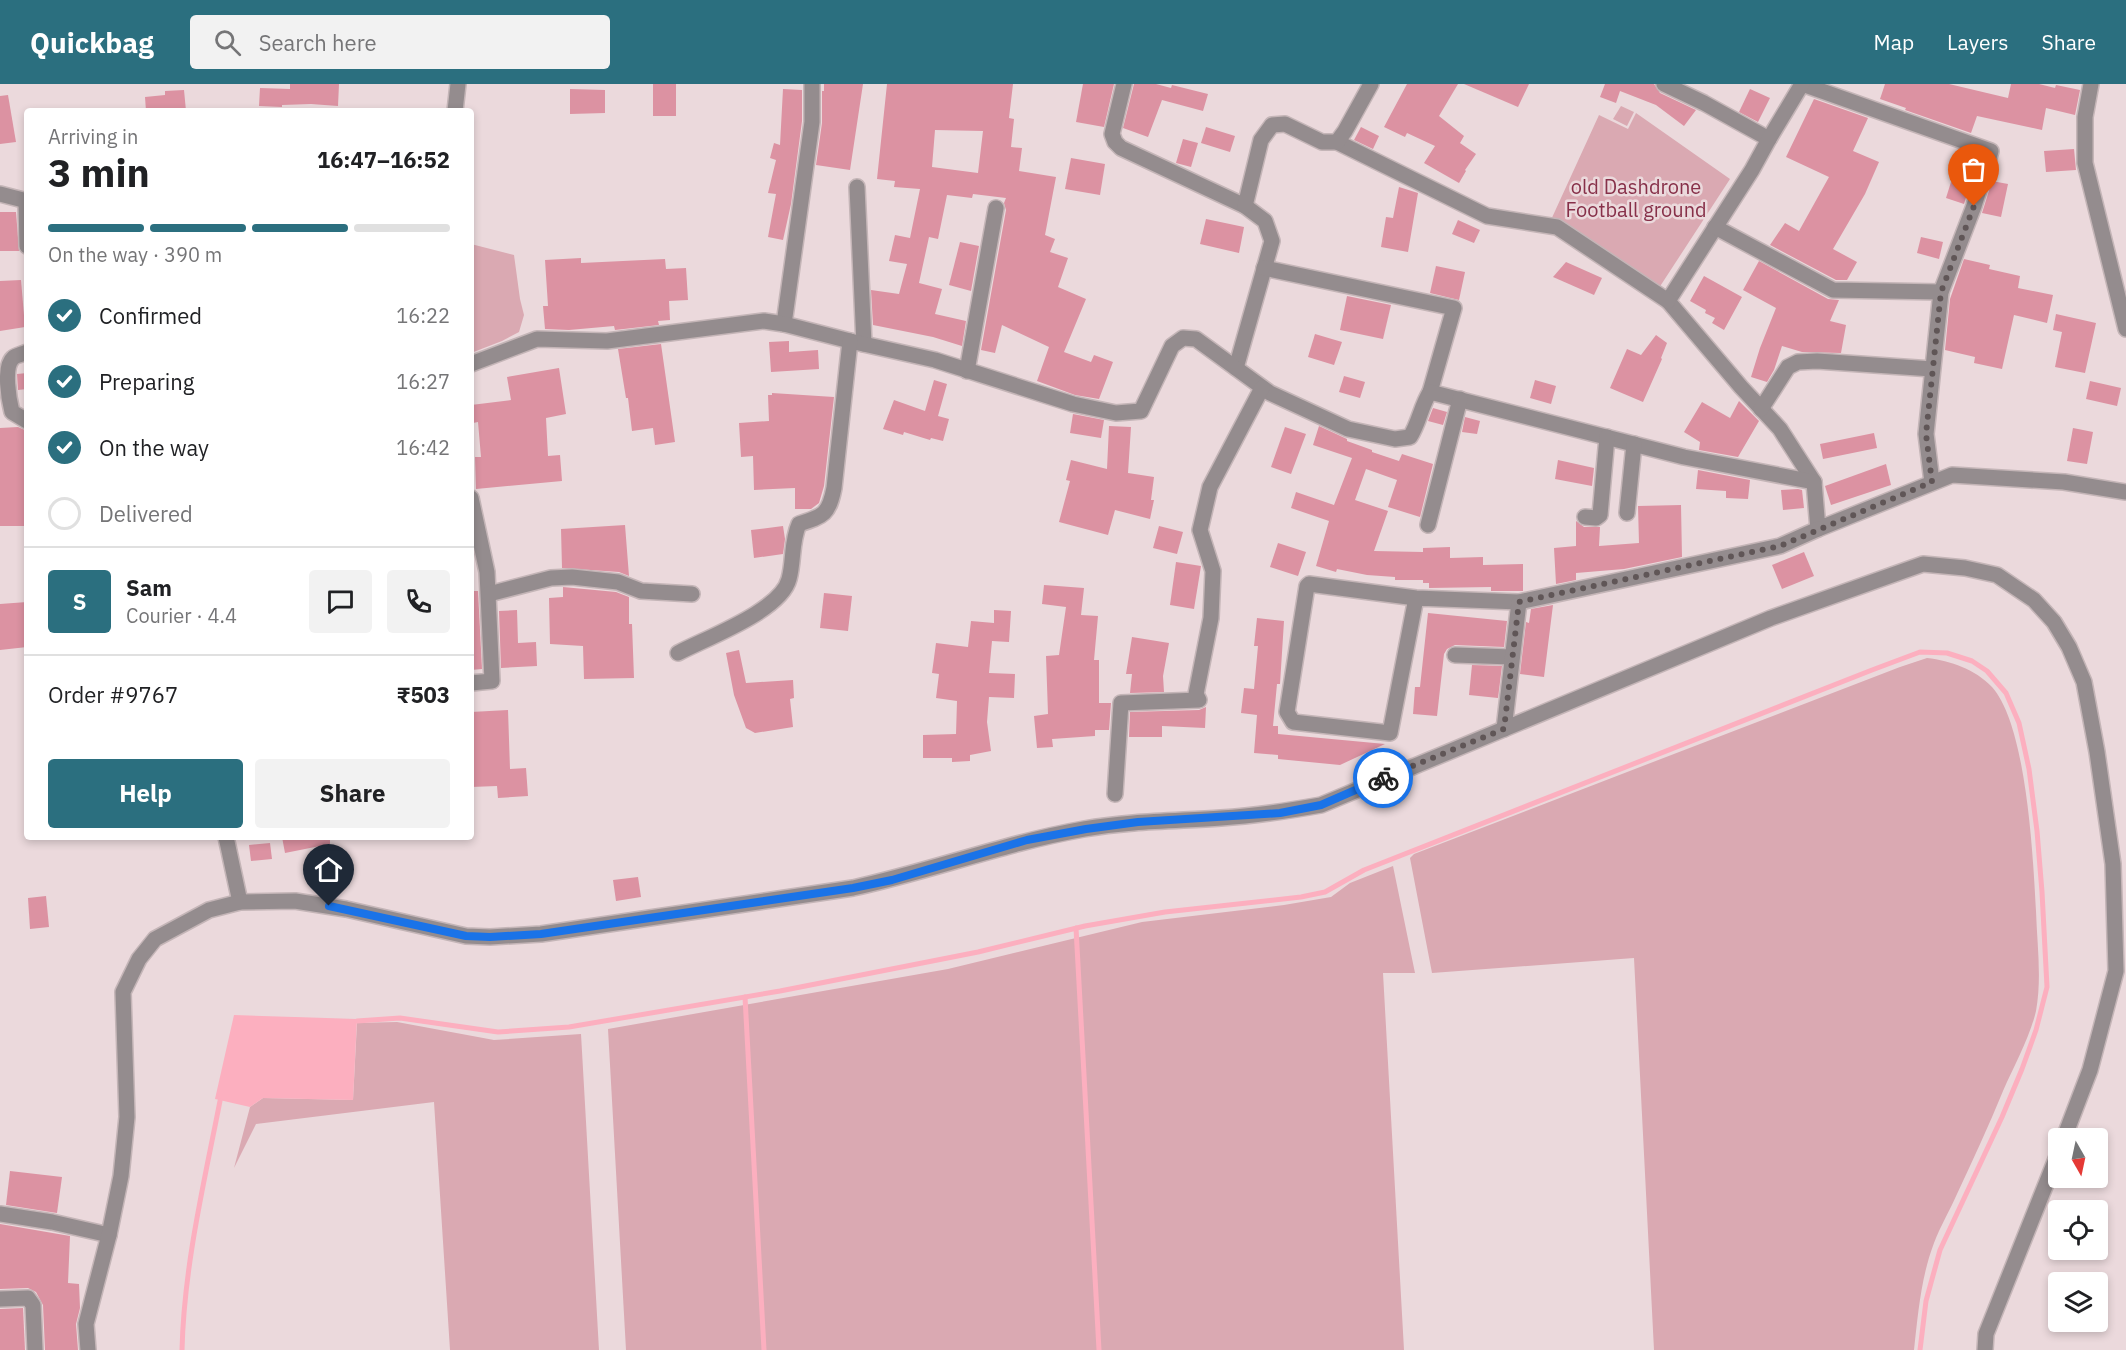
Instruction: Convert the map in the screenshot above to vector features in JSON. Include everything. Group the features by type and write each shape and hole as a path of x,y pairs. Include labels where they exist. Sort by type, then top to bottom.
{"street":[{"path":"455,108 458,84"},
{"path":"783,324 812,122 812,84"},
{"path":"1124,84 1112,134 1115,142 1121,148 1245,206 1265,222 1272,241 1236,368"},
{"path":"1337,142 1371,84"},
{"path":"1664,84 1704,103 1768,139"},
{"path":"1668,301 1752,170 1802,84 1991,151 1974,206 1941,292 1926,434 1932,482"},
{"path":"2091,84 2085,117 2085,163 2126,329"},
{"path":"1245,206 1261,140 1272,125 1285,124 1322,142 1337,142 1487,216 1557,227 1668,301 1780,429 1815,482 1818,529"},
{"path":"678,653 726,631 780,597 789,580 794,536 800,525 819,518 831,506 857,343 857,187"},
{"path":"0,194 24,200"},
{"path":"967,371 996,208"},
{"path":"1715,227 1833,290 1941,292"},
{"path":"474,366 537,339 607,341 764,321 935,360 1073,404 1116,413 1140,411 1172,346 1183,338 1196,339 1262,388 1348,429 1395,439 1410,437 1419,423 1424,402 1430,392 1454,308 1264,268"},
{"path":"24,353 14,357 8,366 8,398 12,412 24,419"},
{"path":"1761,409 1788,367 1798,362 1817,361 1932,369"},
{"path":"1115,794 1121,703 1199,700 1196,694 1211,618 1213,571 1200,530 1210,487 1262,388"},
{"path":"1430,392 1684,457 1815,482"},
{"path":"1428,525 1460,399"},
{"path":"1585,517 1596,518 1600,515 1607,437"},
{"path":"1627,513 1634,444"},
{"path":"1416,598 1390,733 1290,720 1287,712 1309,584 1416,598 1519,602 1780,546 1952,475 2064,482 2126,492"},
{"path":"474,512 487,572 492,681 474,683"},
{"path":"88,1350 86,1323 109,1235 121,1176 127,1117 123,992 139,959 155,939 209,910 240,902 306,903 357,911 466,936 541,934 853,888 892,880 1027,840 1086,829 1138,822 1280,813 1321,805 1772,618 1923,564 1965,568 1997,575 2034,600 2054,622 2064,638 2084,682 2097,752 2113,864 2116,970 2090,1070 2068,1128"},
{"path":"489,594 551,578 572,577 618,582 641,591 692,594"},
{"path":"1504,729 1519,602"},
{"path":"1455,655 1512,657"},
{"path":"227,840 240,902"},
{"path":"1985,1350 1986,1334 2048,1179"},
{"path":"0,1214 52,1222 109,1235"},
{"path":"0,1299 28,1298 32,1301 35,1350"}],"green space":[{"path":"1621,106 1634,112 1627,126 1613,119"},
{"name":"old Dashdrone Football ground","path":"1636,113 1730,179 1657,291 1550,222 1599,115 1628,129"},
{"path":"474,245 514,255 524,315 519,332 474,352"},
{"path":"1927,658 1945,661 1978,675 1992,687 2004,706 2013,731 2021,761 2030,827 2039,986 2036,1011 2026,1041 1934,1243 1926,1269 1914,1350 1654,1350 1634,958 1432,973 1410,858 1414,854"},
{"path":"1393,866 1415,973 1383,973 1404,1350 626,1350 608,1029 948,969 1142,922 1331,897 1350,883"},
{"path":"397,1022 494,1040 581,1034 599,1350 450,1350 434,1102 256,1124 234,1168 250,1107 263,1098 353,1100 357,1023"}],"shaded area":[{"path":"234,1015 357,1019 353,1100 263,1098 250,1107 215,1099"}],"building":[{"path":"290,84 339,84 338,106 311,104 282,105 282,107 259,106 260,88 290,89"},
{"path":"653,84 676,84 676,116 653,116"},
{"path":"824,84 863,84 850,170 816,165 822,123"},
{"path":"887,84 1013,84 1009,118 1014,119 1011,147 1022,148 1019,171 1056,177 1045,235 1055,239 1050,252 1068,258 1058,287 1086,299 1064,352 1091,362 1094,355 1113,362 1099,399 1075,395 1037,381 1049,347 1002,325 995,353 981,350 1006,210 1004,203 1006,198 973,194 972,198 947,195 938,239 929,237 919,283 942,289 935,314 966,321 962,346 933,337 873,325 871,290 899,294 907,264 889,261 895,235 910,238 920,189 894,187 895,181 877,179","holes":["935,130 983,131 978,173 932,167"]},
{"path":"1083,84 1114,84 1104,127 1076,122"},
{"path":"1134,84 1156,84 1171,88 1172,85 1208,94 1203,111 1162,100 1148,137 1123,128"},
{"path":"1407,84 1458,84 1439,116 1464,136 1460,143 1476,154 1459,183 1424,163 1435,146 1407,133 1405,137 1384,127"},
{"path":"1464,84 1529,84 1518,107"},
{"path":"1605,84 1654,84 1660,93 1696,110 1684,126 1656,105 1620,91 1616,103 1600,97"},
{"path":"1885,84 1949,84 2008,98 2011,84 2039,84 2055,88 2056,85 2080,90 2075,115 2046,108 2042,130 1977,116 1971,133 1880,99"},
{"path":"570,89 605,90 605,113 570,114"},
{"path":"783,89 802,90 802,121 791,204 783,240 768,237 776,194 768,193 776,160 770,158 774,143 780,145"},
{"path":"1750,89 1770,98 1758,122 1739,112"},
{"path":"184,90 186,108 146,108 145,97 165,95 165,91"},
{"path":"8,95 16,142 0,144 0,96"},
{"path":"1814,99 1868,118 1853,151 1879,162 1865,194 1833,249 1857,262 1847,280 1836,280 1770,245 1785,223 1799,231 1829,177 1786,157"},
{"path":"1206,127 1235,136 1230,152 1201,143"},
{"path":"1361,127 1379,136 1373,149 1354,140"},
{"path":"1183,139 1198,143 1191,167 1176,163"},
{"path":"2074,149 2076,170 2046,172 2044,151"},
{"path":"1071,158 1105,164 1100,195 1065,189"},
{"path":"1992,181 2008,184 2001,217 1982,213"},
{"path":"1951,182 1969,188 1964,204 1946,198"},
{"path":"1399,187 1418,193 1408,252 1381,247 1386,217 1393,218"},
{"path":"0,212 16,212 19,251 0,251"},
{"path":"1206,219 1244,227 1239,253 1200,244"},
{"path":"1458,220 1480,230 1474,243 1452,234"},
{"path":"1921,237 1943,242 1939,259 1917,253"},
{"path":"960,242 979,246 971,291 949,285"},
{"path":"581,258 581,263 665,259 666,269 686,268 688,300 669,301 670,320 658,321 659,325 615,330 614,326 569,330 545,329 543,306 548,306 545,260"},
{"path":"1964,259 1990,265 1989,269 2020,276 2018,288 2053,295 2047,323 2014,315 2002,369 1974,363 1975,357 1945,350 1950,299"},
{"path":"1759,261 1828,299 1839,300 1830,321 1846,325 1841,353 1802,352 1782,346 1774,370 1767,382 1751,377 1776,308 1743,290"},
{"path":"1566,262 1602,278 1594,295 1553,277"},
{"path":"1436,266 1465,272 1459,300 1430,293"},
{"path":"1704,276 1742,297 1724,330 1712,323 1715,318 1705,313 1706,310 1690,301"},
{"path":"21,280 24,327 0,331 0,281"},
{"path":"1347,296 1391,305 1383,339 1340,330"},
{"path":"2056,314 2096,323 2085,373 2055,367 2062,332 2053,330"},
{"path":"1315,334 1342,342 1334,365 1308,357"},
{"path":"1656,335 1667,343 1643,402 1610,388 1627,349 1641,355"},
{"path":"789,341 789,352 818,350 819,369 771,372 769,342"},
{"path":"661,344 675,442 655,445 653,428 632,431 618,349"},
{"path":"559,368 566,414 546,418 548,456 560,455 562,481 476,489 475,457 481,457 478,422 474,423 474,405 511,400 507,377"},
{"path":"24,373 24,389 18,390 17,374"},
{"path":"1344,376 1365,382 1360,398 1339,392"},
{"path":"934,380 947,384 938,416 949,419 943,441 931,438 930,440 904,432 903,435 883,429 894,400 925,411"},
{"path":"1535,380 1556,386 1551,404 1530,398"},
{"path":"2090,381 2121,388 2117,406 2086,399"},
{"path":"772,393 834,397 824,486 819,503 811,509 795,509 795,488 754,490 753,456 741,457 739,423 769,421 768,395"},
{"path":"1739,401 1759,421 1738,457 1699,450 1700,442 1684,432 1702,402 1730,418"},
{"path":"1433,408 1447,412 1443,425 1428,421"},
{"path":"1073,414 1104,420 1101,438 1070,433"},
{"path":"1465,417 1480,421 1477,434 1462,432"},
{"path":"1109,426 1131,427 1128,473 1154,477 1151,500 1154,500 1150,519 1115,510 1108,535 1059,522 1070,481 1066,480 1071,460 1107,469"},
{"path":"1319,426 1372,452 1399,461 1402,454 1433,464 1420,517 1388,507 1397,480 1366,469 1355,500 1388,511 1374,551 1423,552 1423,548 1450,547 1450,558 1483,557 1483,565 1523,564 1523,591 1491,591 1491,587 1429,588 1429,583 1423,583 1423,580 1395,580 1395,577 1367,575 1337,569 1336,572 1316,566 1329,521 1291,508 1296,492 1334,505 1352,458 1313,445"},
{"path":"18,427 24,430 24,526 0,526 0,428"},
{"path":"1285,427 1306,434 1291,474 1271,467"},
{"path":"2073,428 2093,432 2087,464 2067,461"},
{"path":"1874,433 1877,448 1823,459 1820,444"},
{"path":"1558,460 1594,468 1592,486 1555,479"},
{"path":"1886,464 1891,485 1831,505 1825,486"},
{"path":"1698,470 1750,480 1748,499 1726,498 1726,491 1696,489"},
{"path":"1781,490 1802,490 1804,508 1783,510"},
{"path":"1681,505 1682,557 1624,569 1576,573 1576,580 1556,584 1554,548 1576,546 1576,521 1584,527 1600,527 1599,546 1639,543 1638,506"},
{"path":"625,525 629,576 619,572 562,568 561,529"},
{"path":"783,526 785,539 783,554 754,558 751,530"},
{"path":"1159,526 1183,532 1177,554 1153,548"},
{"path":"1278,543 1306,552 1298,576 1270,567"},
{"path":"1804,552 1814,576 1782,589 1772,565"},
{"path":"1176,562 1201,566 1194,609 1170,605"},
{"path":"1044,585 1084,588 1081,615 1098,616 1094,660 1099,660 1099,703 1111,703 1109,730 1095,730 1095,736 1052,739 1053,747 1037,748 1034,716 1048,714 1046,656 1059,655 1066,607 1042,604"},
{"path":"563,587 616,592 629,597 634,678 584,679 583,646 550,644 549,598 563,597"},
{"path":"474,591 478,591 482,669 474,670"},
{"path":"824,593 852,596 848,631 820,628"},
{"path":"24,602 24,647 0,650 0,604"},
{"path":"1553,605 1544,677 1520,674 1526,622 1529,623 1531,609"},
{"path":"517,610 518,643 536,642 537,666 501,668 499,611"},
{"path":"994,610 1011,611 1009,642 992,641 989,673 1015,674 1014,698 989,697 987,722 991,751 970,755 970,761 952,762 952,758 923,758 923,735 956,734 957,701 936,698 939,674 932,673 936,643 968,647 971,621 994,623"},
{"path":"1428,613 1507,621 1504,647 1455,645 1447,649 1444,654 1437,716 1413,714 1415,687 1420,687"},
{"path":"1257,618 1284,621 1280,684 1277,684 1273,726 1278,726 1278,734 1385,744 1340,765 1278,759 1278,755 1254,753 1257,715 1241,713 1244,688 1254,689 1258,646 1254,646"},
{"path":"1132,637 1169,643 1163,676 1164,692 1130,693 1132,674 1126,674"},
{"path":"739,650 746,683 793,680 794,698 790,699 793,727 755,733 746,728 734,695 726,653"},
{"path":"1472,665 1502,666 1498,698 1469,695"},
{"path":"1206,707 1205,728 1162,726 1162,737 1129,737 1130,712 1199,710"},
{"path":"508,710 510,769 526,768 528,796 498,798 497,786 474,787 474,712"},
{"path":"283,840 330,840 330,844 285,853"},
{"path":"270,843 272,859 251,861 249,845"},
{"path":"638,877 641,897 616,901 613,880"},
{"path":"46,896 49,927 30,929 28,898"},
{"path":"10,1171 62,1177 57,1213 6,1205"},
{"path":"0,1224 70,1236 68,1283 79,1284 80,1308 76,1324 78,1350 45,1350 43,1305 36,1292 28,1288 0,1289"},
{"path":"23,1308 25,1350 0,1350 0,1309"}],"waterway":[{"path":"357,1021 400,1018 498,1032 569,1027 780,991 978,952 1085,926 1165,912 1301,897 1325,892 1364,870 1872,670 1920,652 1947,653 1972,661 1987,671 2006,693 2019,723 2029,769 2037,831 2047,987 2036,1030 2022,1069 1940,1250 1926,1301 1920,1350"},
{"path":"1076,928 1099,1350"},
{"path":"745,997 764,1350"},
{"path":"182,1350 191,1256 220,1101"}],"way so far":[{"path":"1383,778 1504,729 1519,602 1780,546 1932,482 1926,434 1941,292 1974,206"}],"route":[{"path":"329,906 466,936 541,934 853,888 892,880 1027,840 1086,829 1138,822 1280,813 1321,805 1383,778"}]}
